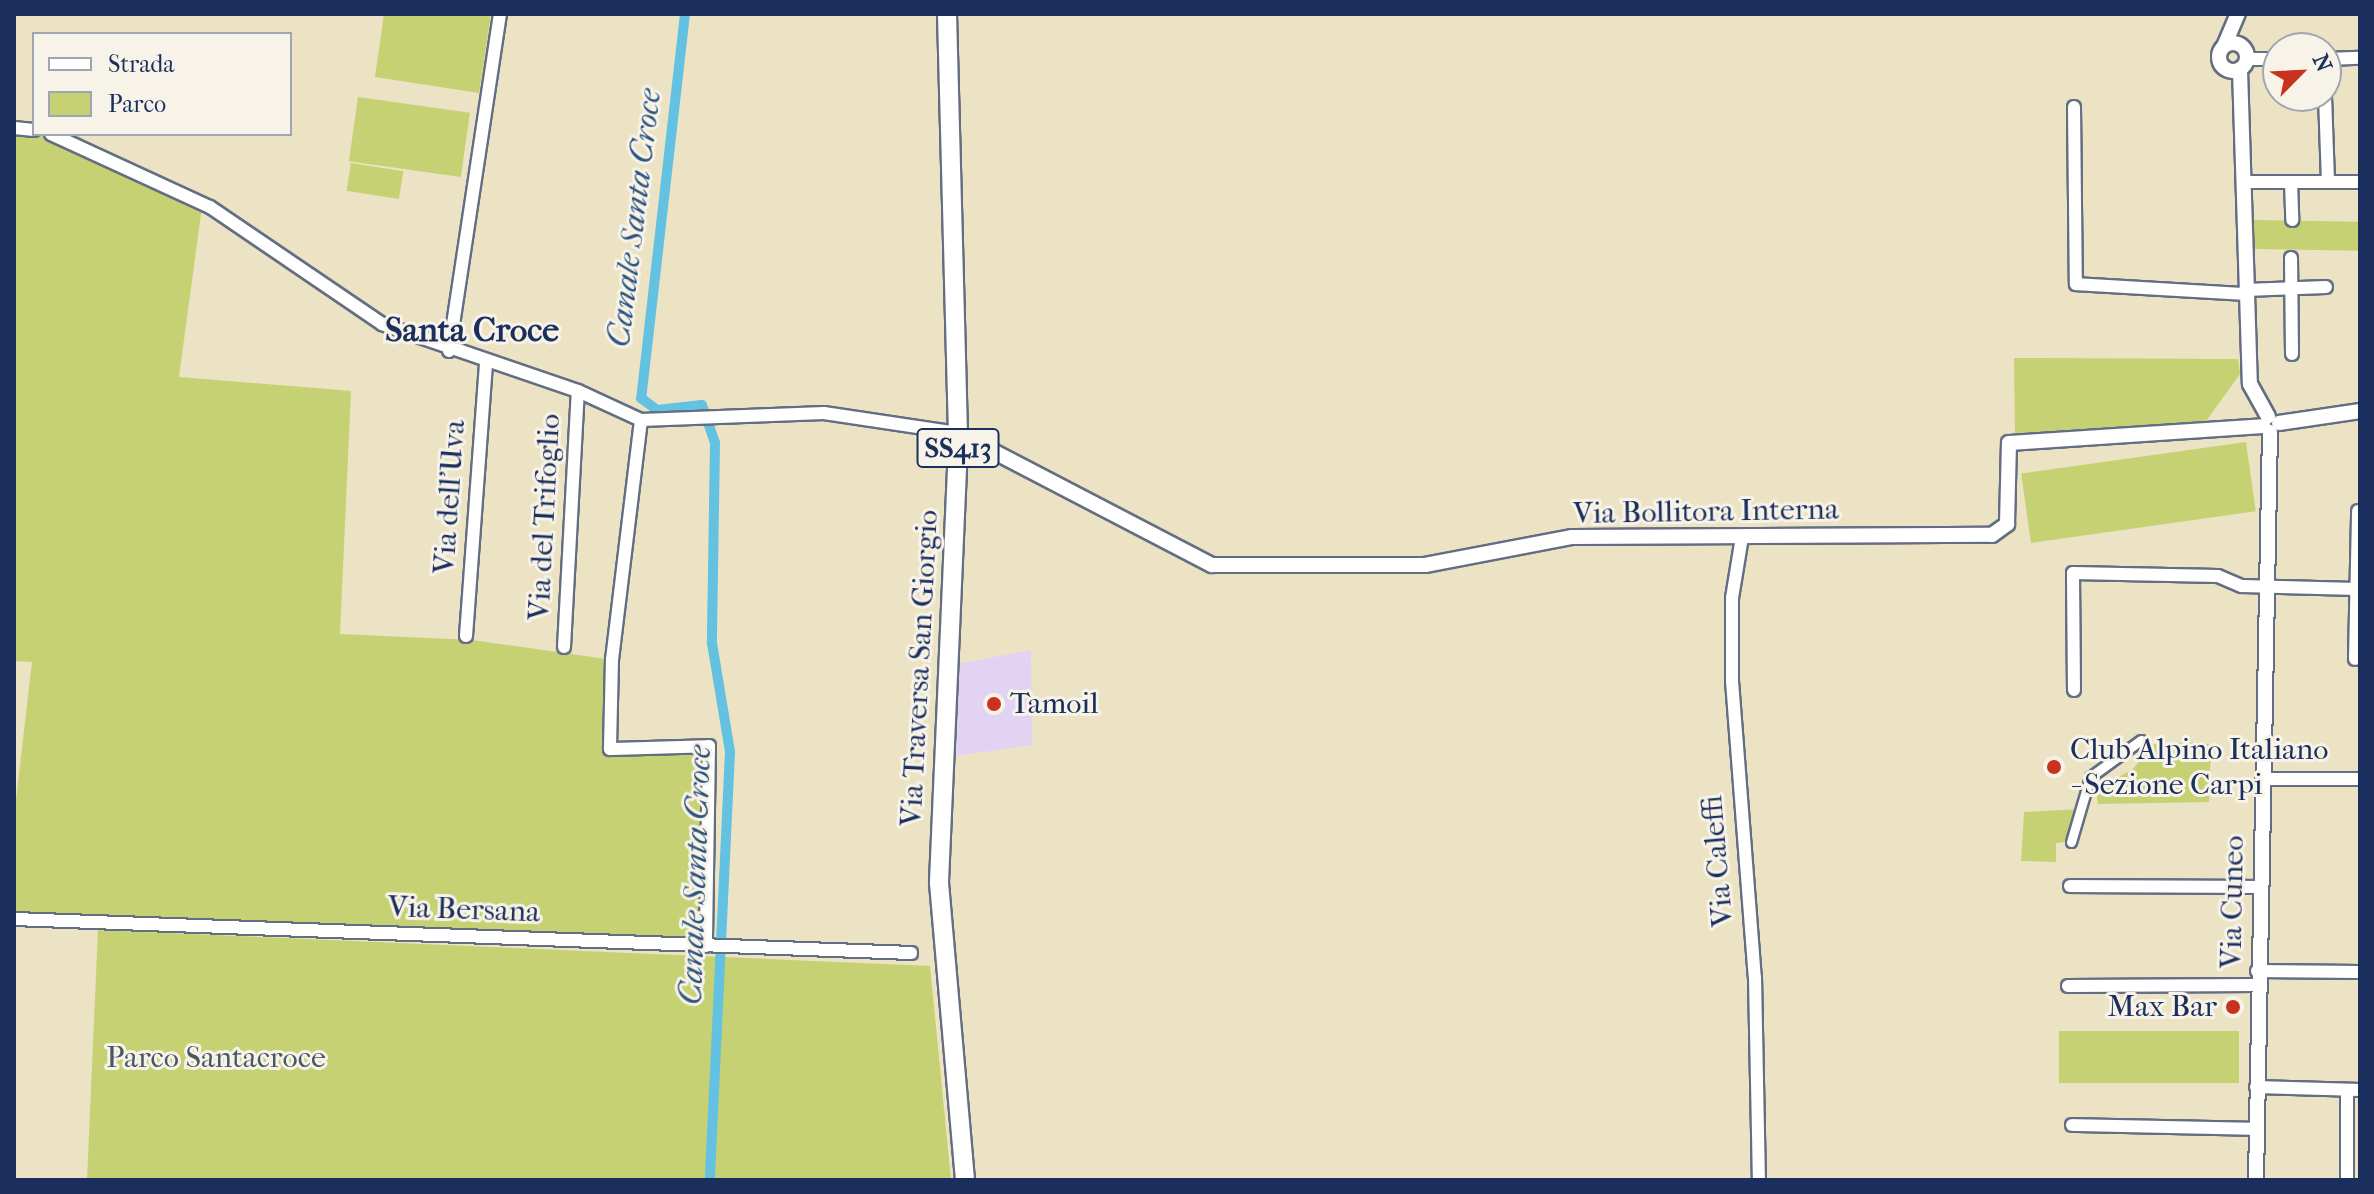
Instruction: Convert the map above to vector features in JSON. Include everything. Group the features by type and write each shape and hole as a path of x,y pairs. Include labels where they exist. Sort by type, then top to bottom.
{"main road":[{"name":"Via Traversa San Giorgio","path":"947,14 958,433 939,883 965,1180"}],"street":[{"path":"449,351 500,14"},
{"path":"2239,14 2232,44 2241,105 2250,384 2270,424"},
{"path":"2232,44 2219,57 2237,66 2262,62"},
{"path":"2074,107 2076,284 2245,292 2326,287"},
{"path":"2326,112 2328,182"},
{"path":"55,136 210,207 382,324 449,351 578,391 641,420 847,415 958,433"},
{"path":"2244,182 2357,182"},
{"path":"2291,182 2292,220"},
{"path":"2291,258 2292,354"},
{"name":"Via dell'Uva","path":"466,636 486,361"},
{"name":"Via del Trifoglio","path":"564,647 578,391"},
{"name":"Via Bollitora Interna","path":"958,433 1212,565 1442,565 1572,537 1992,535 2007,524 2009,443 2270,424 2360,411"},
{"path":"641,420 612,659 610,749 709,746 708,946"},
{"name":"Via Cuneo","path":"2256,1180 2257,978 2270,424"},
{"path":"2355,659 2358,511"},
{"name":"Via Caleffi","path":"1742,537 1732,598 1732,681 1755,977 1759,1180"},
{"path":"2074,690 2073,573 2218,576 2242,586 2267,584 2357,589"},
{"path":"2071,842 2090,777 2141,740"},
{"path":"2263,779 2360,779"},
{"path":"2070,886 2259,887"},
{"name":"Via Bersana","path":"14,919 911,953"},
{"path":"2068,986 2360,972"},
{"path":"2256,1087 2354,1090 2347,1180"},
{"path":"2072,1125 2256,1129"}],"shaded area":[{"name":"Tamoil","path":"1031,650 1032,745 956,756 957,664"}],"green space":[{"path":"384,14 491,14 479,93 375,77"},
{"path":"358,97 470,113 461,177 349,161"},
{"path":"14,126 32,129 32,136 78,136 139,175 203,199 179,377 351,391 340,634 472,640 606,659 605,756 706,753 698,940 14,915 14,817 32,662 14,661"},
{"path":"351,163 403,171 399,199 347,191"},
{"path":"2254,220 2360,222 2359,251 2253,249"},
{"path":"2014,358 2238,359 2240,374 2204,424 2015,435"},
{"path":"2246,442 2256,511 2031,543 2021,474"},
{"path":"2201,742 2211,745 2209,802 2098,804 2096,789 2133,769 2153,744"},
{"path":"2084,809 2066,842 2056,843 2056,862 2021,861 2024,812"},
{"name":"Parco Santacroce","path":"98,930 930,966 951,1180 87,1180"},
{"path":"2059,1031 2239,1031 2239,1083 2059,1083"}],"waterway":[{"name":"Canale Santa Croce","path":"685,14 641,398 657,410 702,405 715,443 712,643 730,752 710,1180"}],"place":[{"name":"Tamoil","path":"994,704"},
{"name":"Club Alpino Italiano - Sezione Carpi","path":"2054,767"},
{"name":"Max Bar","path":"2233,1007"}],"district":[{"name":"Santa Croce","path":"472,331"}]}
